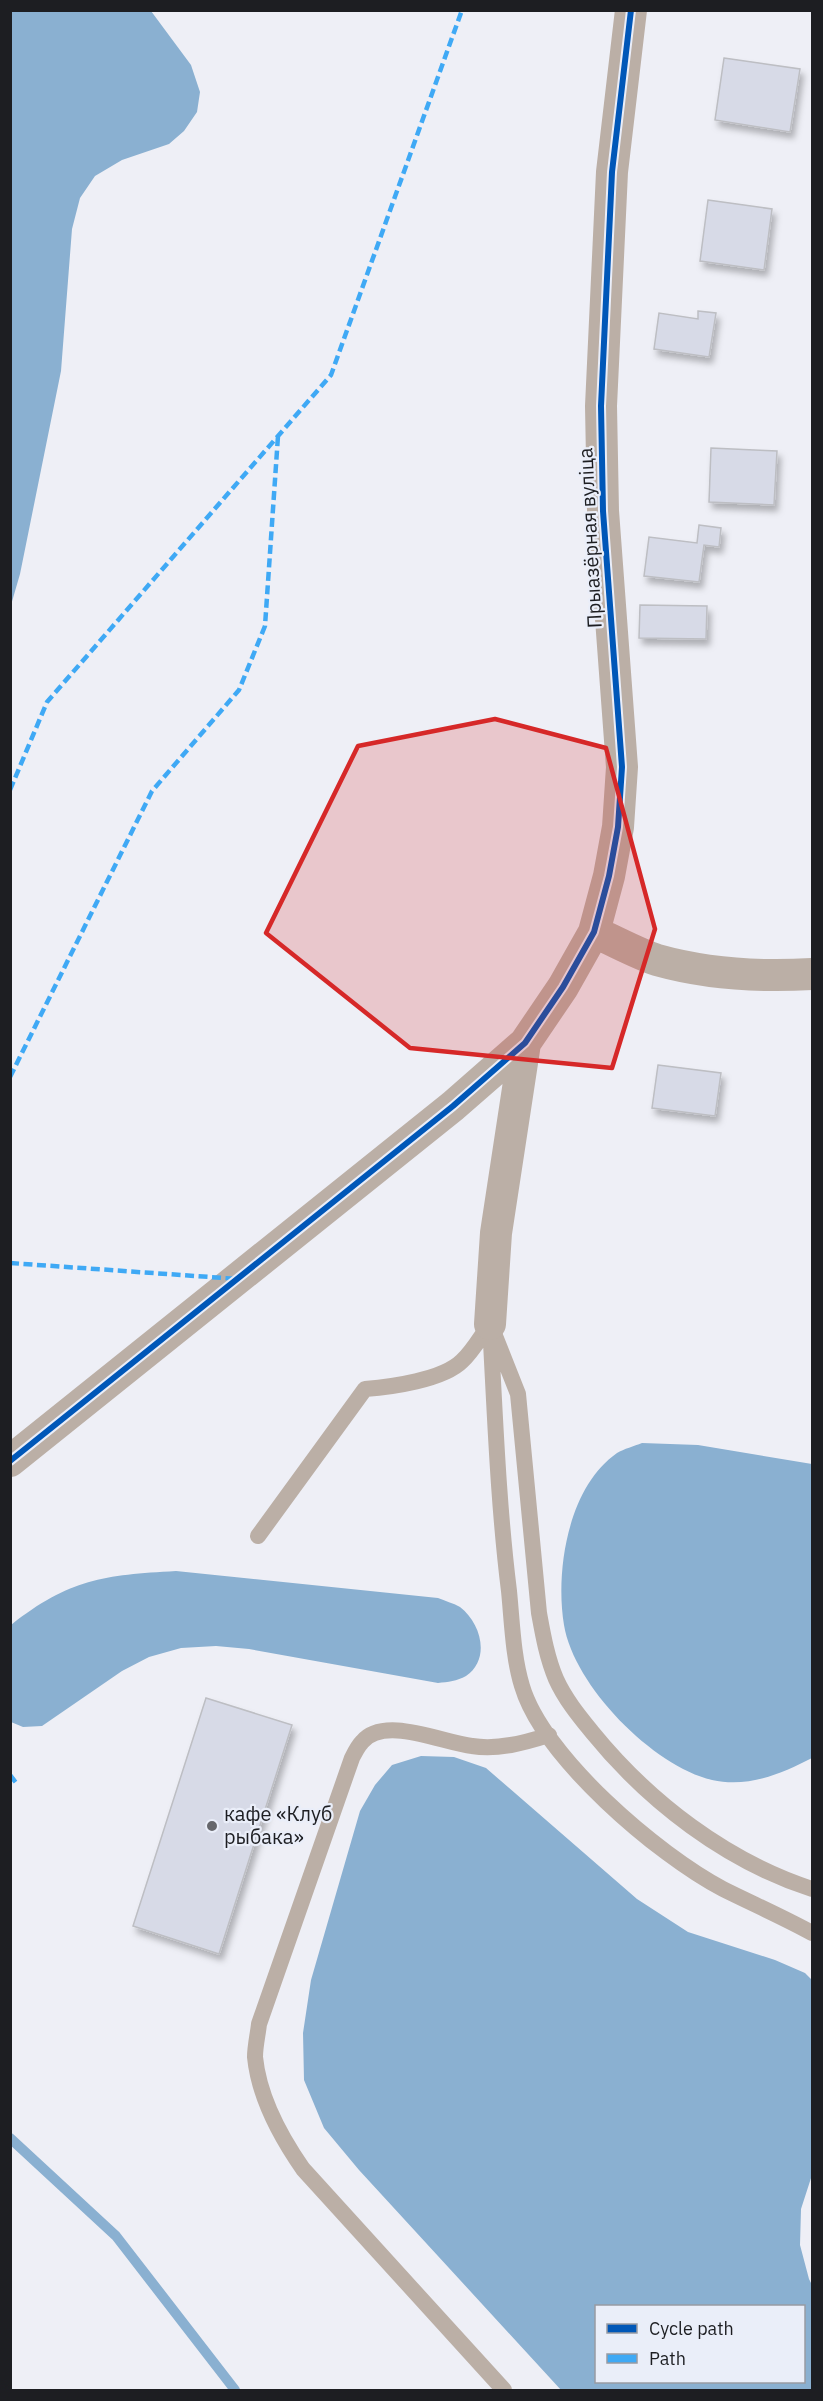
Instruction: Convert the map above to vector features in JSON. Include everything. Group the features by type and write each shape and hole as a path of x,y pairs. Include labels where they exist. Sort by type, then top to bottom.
{"street":[{"name":"Прыазёрная вуліца","path":"525,1043 563,987 594,932 609,876 616,837 622,768 603,511 601,406 612,172 631,10"},
{"path":"594,932 656,959 712,970 780,976 813,974"},
{"path":"490,1324 496,1233 525,1043"},
{"path":"10,1461 453,1106 525,1043"}],"lane":[{"path":"258,1536 365,1389 385,1388 439,1375 461,1363 490,1324"},
{"path":"490,1324 502,1536 513,1633 522,1686 534,1713 589,1785 630,1823 679,1861 723,1888 813,1933"},
{"path":"490,1324 518,1394 539,1613 545,1646 557,1680 575,1711 603,1745 636,1781 667,1808 743,1860 787,1880 813,1888"},
{"path":"504,2391 303,2169 287,2145 272,2115 262,2089 255,2055 259,2024 352,1758 363,1740 382,1731 405,1731 472,1746 500,1747 549,1735"}],"highlighted area":[{"path":"495,719 606,748 655,929 612,1068 410,1048 266,933 358,746"}],"water":[{"path":"11,10 151,11 191,65 200,92 197,112 184,131 169,144 122,160 95,176 80,198 72,229 61,371 20,574 11,605"},
{"path":"642,1443 698,1445 812,1464 812,1758 776,1774 751,1781 725,1782 689,1772 642,1741 600,1697 583,1673 571,1649 564,1625 562,1580 569,1532 576,1508 600,1468 617,1453"},
{"path":"176,1571 438,1598 460,1607 473,1622 480,1641 479,1660 466,1676 438,1683 249,1649 216,1646 181,1648 149,1657 122,1671 42,1726 23,1727 11,1722 11,1625 51,1598 88,1582 128,1575"},
{"path":"421,1756 454,1757 486,1768 637,1899 688,1932 775,1960 805,1973 812,1980 812,2175 801,2209 800,2245 812,2285 812,2390 561,2390 359,2170 324,2128 304,2080 303,2033 311,1980 360,1811 375,1785 392,1765"}],"building":[{"path":"724,58 800,69 790,132 715,120"},
{"path":"708,200 772,209 764,270 700,261"},
{"path":"698,311 716,313 709,357 654,349 659,313 698,319"},
{"path":"711,448 777,451 774,505 709,502"},
{"path":"699,525 721,528 719,547 704,545 699,582 644,576 649,537 697,543"},
{"path":"640,605 707,606 706,639 639,638"},
{"path":"658,1065 721,1073 715,1116 652,1108"},
{"name":"кафе «Клуб рыбака»","path":"206,1698 292,1725 219,1954 133,1926"}],"waterway":[{"path":"10,2138 116,2236 235,2390"}],"marked path":[{"path":"10,790 47,702 331,375 462,10"},
{"path":"10,1077 152,791 239,690 265,626 278,436"},
{"path":"10,1263 238,1279"},
{"path":"10,1775 17,1784"}],"cycle path":[{"path":"10,1461 453,1106 525,1043 563,987 594,932 609,876 618,827 622,767 603,511 601,406 612,172 631,10"}],"place":[{"name":"кафе «Клуб рыбака»","path":"212,1826"}]}
